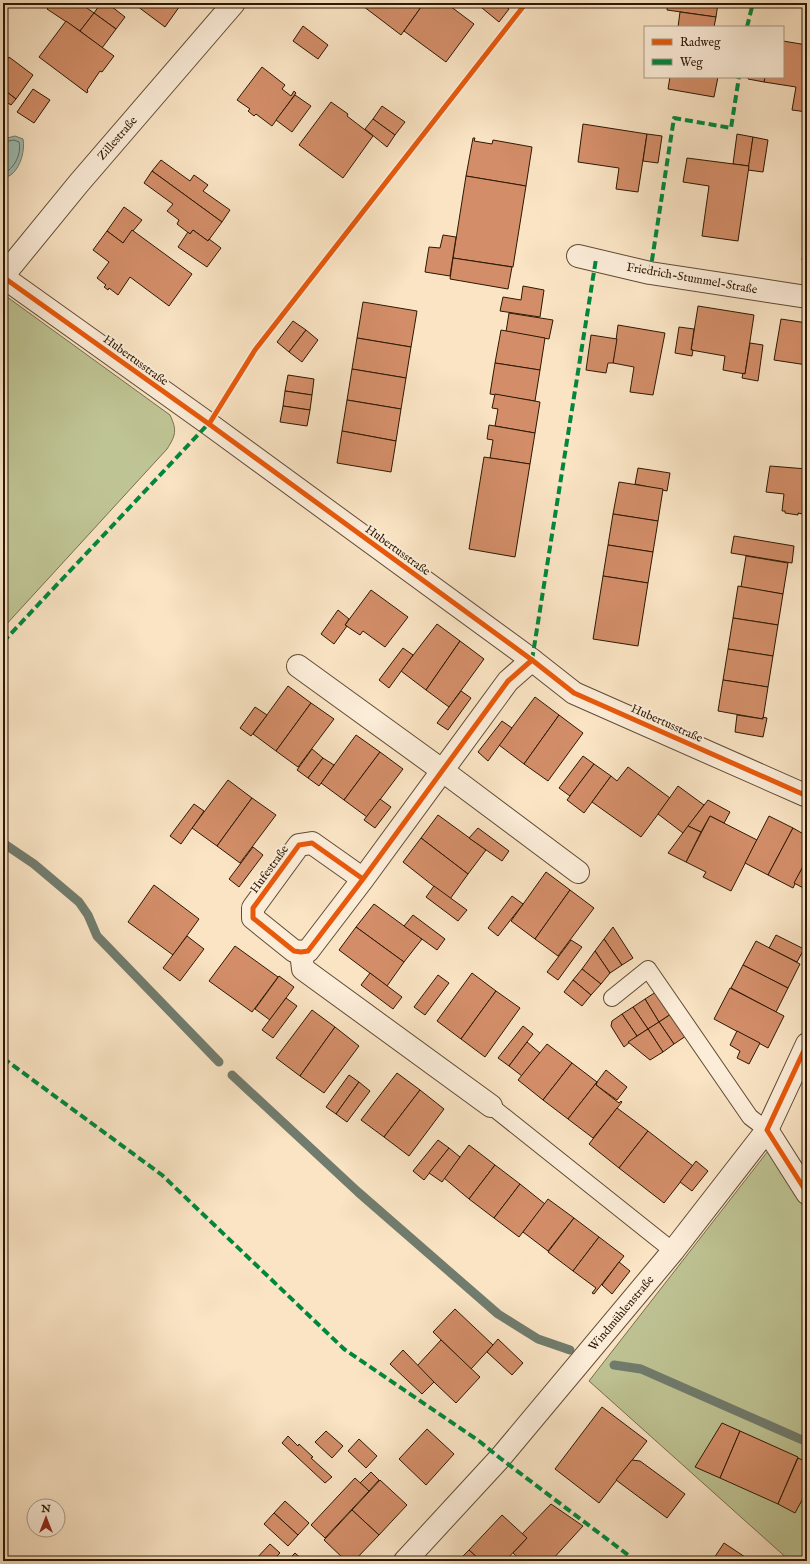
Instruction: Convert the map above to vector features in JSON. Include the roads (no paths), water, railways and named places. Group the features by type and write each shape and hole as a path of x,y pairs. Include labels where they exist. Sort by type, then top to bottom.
{"street":[{"name":"Zillestraße","path":"3,276 79,183 234,3"},
{"name":"Friedrich-Stummel-Straße","path":"578,256 650,273 807,297"},
{"name":"Hubertusstraße","path":"3,276 221,432 532,660 574,693 807,796"},
{"path":"491,1106 303,969 301,952 308,951 363,879 508,681 532,660"},
{"path":"298,666 578,872"},
{"name":"Hufestraße","path":"301,952 294,951 253,918 252,912 253,908 299,845 312,843 363,879"},
{"name":"Windmühlenstraße","path":"405,1561 500,1458 673,1251 767,1130 807,1044"},
{"path":"767,1130 807,1193"}],"lane":[{"path":"612,998 648,969 750,1117 767,1130"},
{"path":"491,1106 673,1251"}],"water":[{"path":"15,136 23,139 22,158 15,171 3,178 3,139"}],"waterway":[{"path":"3,843 34,864 79,902 88,915 97,936 219,1062"},
{"path":"232,1075 358,1192 498,1314 538,1339 570,1350"},
{"path":"614,1365 641,1369 807,1442"}]}
